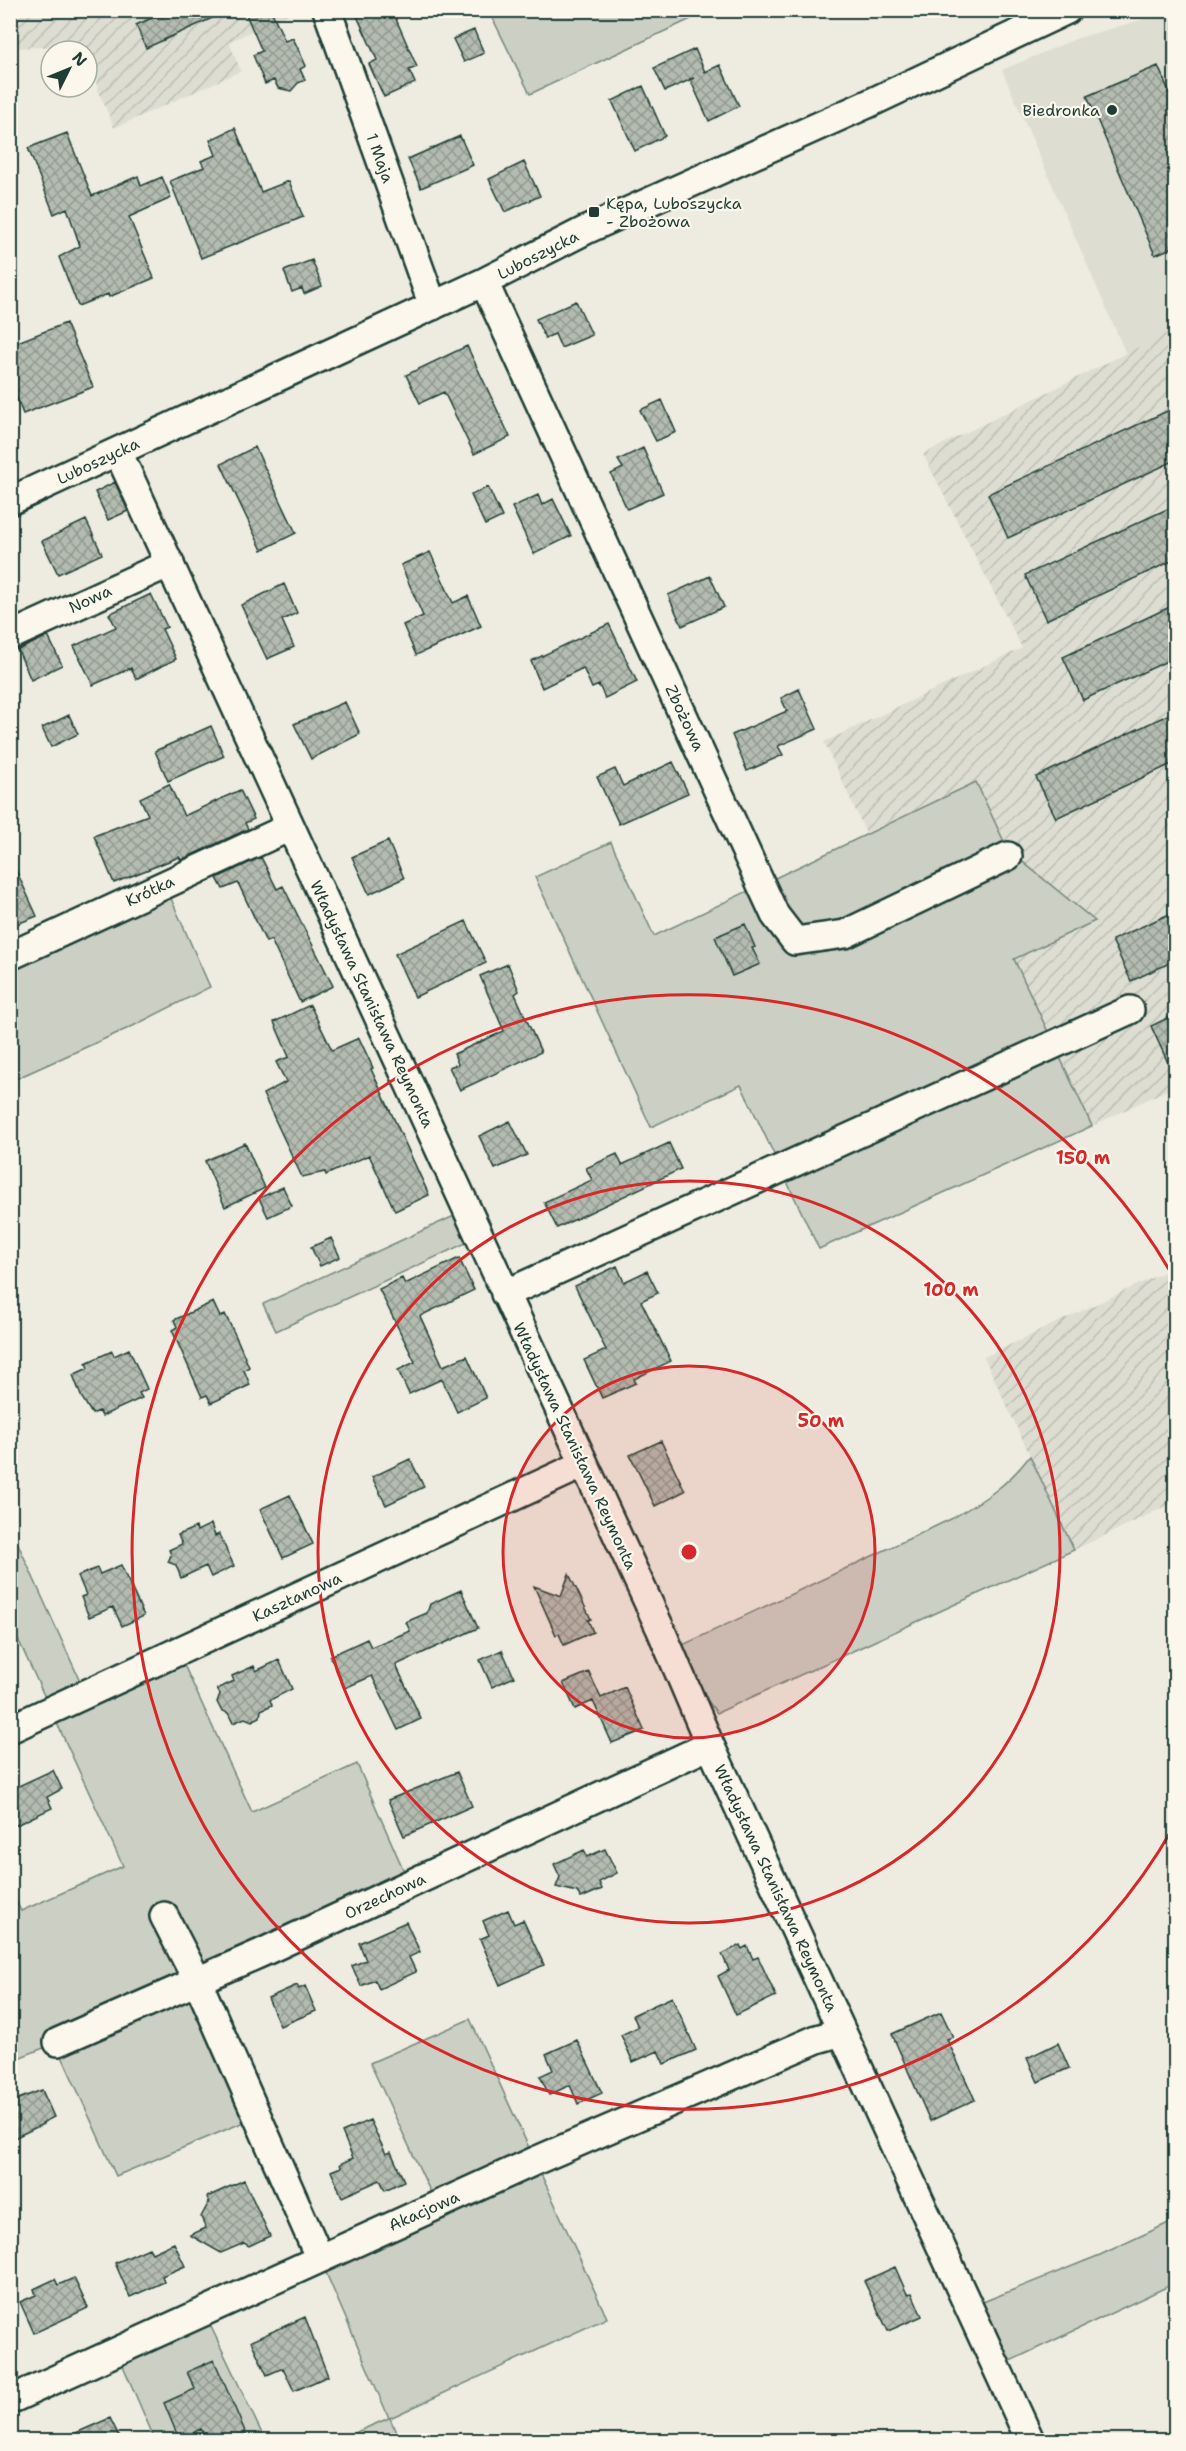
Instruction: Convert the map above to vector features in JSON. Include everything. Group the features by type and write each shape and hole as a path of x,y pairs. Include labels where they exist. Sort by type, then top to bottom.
{"street":[{"name":"1 Maja","path":"327,10 433,306"},
{"name":"Luboszycka","path":"10,501 433,306 586,230 870,103 1067,10"},
{"name":"Zbożowa","path":"484,282 775,915 795,941 845,934 1008,856"},
{"name":"Władysława Stanisława Reymonta","path":"118,452 1030,2440"},
{"name":"Nowa","path":"10,636 170,563"},
{"name":"Krótka","path":"10,956 290,827"},
{"path":"505,1294 1130,1010"},
{"name":"Kasztanowa","path":"10,1729 584,1464"},
{"name":"Orzechowa","path":"58,2043 198,1982 710,1745"},
{"path":"164,1916 198,1982 320,2259"},
{"name":"Akacjowa","path":"10,2400 535,2161 817,2039 842,2032"}],"shaded area":[{"path":"10,11 294,11 229,42 241,71 114,128 99,92 99,39 39,39 39,47 11,48"},
{"path":"489,11 708,11 530,94"},
{"path":"1166,13 1176,29 1175,329 1126,354 1002,70 1078,38"},
{"path":"1175,329 1175,1086 1092,1126 1013,959 1095,921 1008,850 976,782 866,833 824,742 1022,648 923,454"},
{"path":"976,782 1008,850 1095,921 1014,959 1092,1126 819,1249 741,1085 651,1127 535,877 611,842 654,936"},
{"path":"165,885 210,987 133,1026 11,1081 10,956"},
{"path":"467,1210 479,1237 276,1331 263,1304"},
{"path":"1175,1267 1175,1502 1074,1550 984,1357"},
{"path":"1030,1456 1074,1550 717,1713 670,1651 953,1518 995,1491 1013,1476"},
{"path":"14,1535 86,1694 178,1652 252,1812 357,1764 410,1885 199,1982 256,2117 116,2176 56,2043 11,2061 10,1888 21,1911 123,1866 11,1624 10,1537"},
{"path":"470,2019 607,2318 390,2418 399,2440 338,2440 389,2418 320,2259 437,2206 370,2063"},
{"path":"1175,2220 1175,2283 1006,2363 983,2302 1100,2255"},
{"path":"204,2312 265,2440 155,2440 117,2352"}],"building":[{"path":"170,10 230,10 146,48 136,25"},
{"path":"244,10 271,10 285,41 293,38 306,66 300,69 305,80 298,83 291,91 278,88 274,80 265,84 253,55 262,51"},
{"path":"369,10 392,10 417,67 409,70 415,83 384,97 369,64 377,60 357,16"},
{"path":"474,30 484,53 464,62 453,39"},
{"path":"695,49 705,72 720,65 739,106 709,121 690,80 665,91 654,68"},
{"path":"1158,66 1176,107 1176,246 1155,255 1087,96"},
{"path":"643,86 665,136 635,151 612,101"},
{"path":"235,128 261,192 289,181 303,217 201,258 170,181 204,167 201,161 216,155 210,140"},
{"path":"67,133 92,196 138,176 141,186 162,177 171,198 129,217 154,278 109,297 108,294 78,306 59,257 80,246 67,208 54,214 28,148"},
{"path":"460,136 473,165 421,188 408,159"},
{"path":"524,162 540,196 505,212 489,179"},
{"path":"312,260 322,286 304,294 302,288 292,292 284,271"},
{"path":"576,301 592,335 561,348 555,334 545,338 536,319"},
{"path":"66,323 93,387 23,414 10,381 10,345"},
{"path":"467,346 510,437 474,454 444,392 420,403 406,375"},
{"path":"662,400 676,432 656,441 640,410"},
{"path":"1176,407 1176,460 1008,538 988,494"},
{"path":"255,447 296,533 262,550 221,464"},
{"path":"643,448 663,493 627,509 611,474 623,468 618,460"},
{"path":"115,482 128,511 108,520 95,492"},
{"path":"488,487 502,517 485,525 471,495"},
{"path":"538,495 542,505 553,499 571,536 534,554 512,507"},
{"path":"1176,505 1176,559 1046,620 1025,575"},
{"path":"86,520 102,554 58,574 42,541"},
{"path":"430,552 453,603 468,596 481,626 416,655 403,625 423,616 401,565"},
{"path":"710,576 724,607 682,626 668,595"},
{"path":"284,584 297,613 282,620 294,647 267,659 241,605"},
{"path":"151,594 167,627 162,629 176,659 136,679 131,668 93,685 74,646 116,627 109,614"},
{"path":"1176,604 1176,657 1083,700 1063,657"},
{"path":"609,624 637,682 605,698 599,685 592,688 583,668 542,688 531,661"},
{"path":"48,636 62,665 31,680 18,650"},
{"path":"799,689 817,729 778,746 783,755 747,771 732,735 787,711 781,698"},
{"path":"345,702 360,734 311,759 294,724"},
{"path":"1176,711 1176,762 1056,818 1036,777"},
{"path":"69,715 78,734 51,747 42,728"},
{"path":"211,726 224,756 168,781 155,751"},
{"path":"673,762 688,793 619,824 597,777 615,769 623,786"},
{"path":"169,784 184,816 240,790 254,819 245,823 248,829 181,860 179,857 114,883 94,836 148,815 140,798"},
{"path":"388,841 404,878 369,894 352,857"},
{"path":"10,857 37,916 10,927"},
{"path":"261,857 277,889 283,886 333,986 300,1002 271,940 266,942 238,883 223,889 217,878"},
{"path":"1176,911 1176,960 1131,981 1112,940"},
{"path":"466,921 486,963 415,997 395,954"},
{"path":"745,924 755,947 752,948 760,964 732,976 715,937"},
{"path":"508,964 519,991 515,994 541,1052 460,1090 449,1067 458,1064 454,1054 504,1031 480,976"},
{"path":"310,1005 332,1050 359,1038 429,1195 395,1211 369,1155 326,1175 325,1172 302,1177 263,1094 286,1082 276,1062 289,1057 274,1022"},
{"path":"1176,1014 1176,1080 1151,1026"},
{"path":"510,1121 527,1155 495,1169 479,1136"},
{"path":"245,1143 265,1188 225,1207 205,1161"},
{"path":"669,1143 681,1169 557,1228 544,1202 592,1180 586,1168 617,1154 622,1165"},
{"path":"283,1187 292,1206 268,1217 259,1198"},
{"path":"331,1238 340,1257 320,1266 311,1247"},
{"path":"459,1258 474,1290 420,1316 443,1366 467,1356 486,1398 457,1412 442,1379 409,1394 398,1370 415,1362 379,1289 402,1278 405,1284"},
{"path":"617,1266 624,1282 647,1271 658,1293 641,1301 671,1361 634,1379 636,1383 602,1398 584,1360 606,1350 575,1286"},
{"path":"213,1302 220,1317 225,1314 238,1341 249,1367 244,1370 250,1385 211,1403 207,1395 202,1397 172,1330 177,1327 174,1320"},
{"path":"129,1349 147,1389 139,1393 142,1398 102,1416 99,1411 92,1414 81,1396 73,1375 88,1368 86,1363 112,1351 114,1356"},
{"path":"661,1441 685,1491 655,1506 630,1455"},
{"path":"410,1459 424,1487 386,1505 372,1477"},
{"path":"290,1495 313,1544 283,1558 260,1509"},
{"path":"211,1524 215,1536 219,1534 234,1566 211,1577 206,1566 181,1578 176,1565 168,1562 171,1555 169,1550 182,1544 178,1535 196,1527 197,1531"},
{"path":"121,1565 144,1616 122,1626 113,1607 89,1617 81,1597 86,1595 78,1576 97,1568 100,1574"},
{"path":"569,1574 591,1619 588,1620 593,1632 564,1645 559,1634 556,1635 534,1586 561,1596"},
{"path":"461,1590 478,1628 396,1665 421,1719 398,1730 372,1676 345,1688 330,1656 367,1639 371,1647 410,1631 406,1622 427,1613 430,1604"},
{"path":"502,1650 514,1677 492,1687 480,1660"},
{"path":"279,1660 292,1689 270,1700 272,1705 261,1710 260,1717 252,1721 245,1718 233,1723 228,1713 221,1710 217,1702 220,1694 217,1689 234,1681 232,1676 254,1666 256,1671"},
{"path":"589,1672 601,1698 625,1687 644,1730 612,1743 593,1701 575,1709 563,1683"},
{"path":"53,1770 62,1789 47,1797 52,1808 10,1828 10,1790"},
{"path":"457,1772 472,1806 404,1836 388,1800"},
{"path":"605,1849 617,1873 599,1882 602,1889 581,1898 577,1892 556,1887 560,1877 554,1864 584,1850 587,1857"},
{"path":"508,1910 514,1924 523,1920 544,1965 500,1985 480,1939 489,1935 483,1921"},
{"path":"406,1922 420,1952 409,1957 416,1972 379,1989 375,1980 361,1986 352,1966 366,1960 359,1943"},
{"path":"740,1945 742,1949 747,1946 753,1959 758,1957 776,1996 736,2015 718,1976 729,1970 722,1954"},
{"path":"297,1985 299,1989 305,1986 316,2011 280,2026 268,1998"},
{"path":"672,1997 696,2050 664,2064 658,2051 633,2062 621,2035 638,2027 633,2015"},
{"path":"941,2012 953,2037 947,2039 975,2100 930,2121 892,2034"},
{"path":"577,2040 602,2093 578,2104 570,2085 549,2095 540,2076 553,2070 546,2054"},
{"path":"1058,2043 1069,2068 1038,2082 1027,2058"},
{"path":"42,2090 54,2117 10,2140 10,2102"},
{"path":"370,2120 386,2154 391,2152 404,2181 385,2190 380,2180 342,2197 331,2171 353,2158 342,2132"},
{"path":"244,2180 270,2236 249,2246 244,2243 221,2253 190,2235 206,2228 201,2217 209,2202 207,2197"},
{"path":"174,2243 185,2266 162,2276 164,2282 130,2297 115,2263 149,2248 152,2253"},
{"path":"895,2267 907,2294 912,2293 922,2316 888,2331 864,2281"},
{"path":"74,2278 88,2308 34,2333 20,2302 36,2295 34,2289 55,2279 58,2285"},
{"path":"305,2317 328,2376 294,2391 283,2368 267,2375 251,2341"},
{"path":"214,2360 247,2436 236,2440 207,2440 201,2429 179,2439 164,2403 195,2389 187,2372"},
{"path":"110,2418 121,2440 60,2440"}],"place":[{"name":"Biedronka","path":"1112,110"},
{"name":"Kępa, Luboszycka - Zbożowa","path":"594,212"}]}
